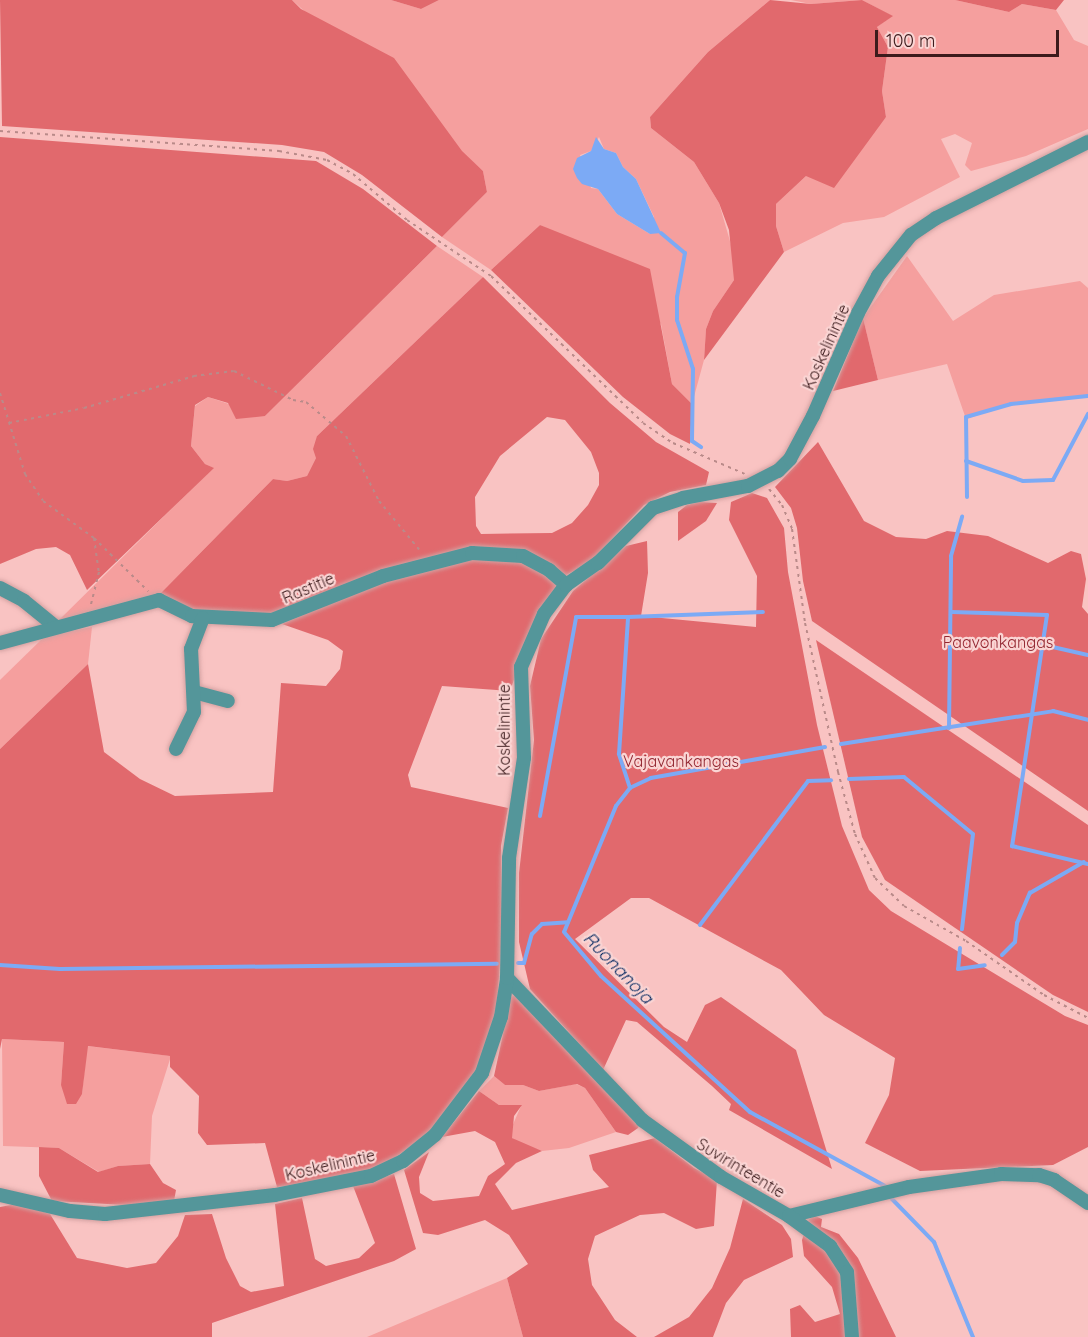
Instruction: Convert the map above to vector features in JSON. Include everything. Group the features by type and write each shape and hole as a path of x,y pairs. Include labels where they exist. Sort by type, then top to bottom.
{"street":[{"name":"Koskelinintie","path":"0,1195 70,1211 116,1213 274,1195 352,1180 387,1169 435,1135 470,1094 493,1047 507,978 509,858 524,758 521,667 533,633 566,585 598,562 653,508 683,498 736,491 762,481 778,471 798,446 858,313 878,276 911,235 936,218 1088,142"},
{"name":"Rastitie","path":"159,600 203,618 272,620 383,576 472,553 512,553 536,562 566,585"},
{"path":"0,588 24,601 56,627"},
{"path":"0,643 56,627 87,622 159,600"},
{"path":"176,749 194,712 191,649 203,618"},
{"path":"194,692 228,700"},
{"name":"Suvirinteentie","path":"507,978 642,1120 711,1171 789,1216 909,1186 1001,1174 1038,1175 1054,1180 1088,1203"},
{"path":"789,1216 830,1246 846,1272 852,1337"}],"path":[{"path":"0,131 279,151 327,160 353,174 407,220 491,276 643,423 673,443 762,481 782,505 792,529 805,623 838,772 855,834 875,878 904,906 966,941 1044,995 1088,1018"},
{"path":"9,423 84,408 194,376 234,371 293,399 306,402 346,436 379,501 430,562"},
{"path":"0,393 25,474 43,501 94,538 159,600"},
{"path":"87,622 99,572 94,538"}],"shaded area":[{"path":"292,0 391,0 421,9 439,0 770,0 708,52 650,117 651,128 694,162 719,203 734,255 734,280 713,311 706,329 704,360 692,404 672,384 661,324 570,240 540,225 491,270 442,237 487,192 483,171","holes":["599,137 604,149 616,153 623,167 636,179 654,217 650,234 617,214 598,189 591,188 580,155 591,151"]},
{"path":"791,0 862,0 811,4"},
{"path":"862,0 955,0 1009,12 1022,4 1056,10 1074,40 1088,46 1088,129 1026,156 971,171 965,165 972,143 955,134 941,139 960,177 884,217 843,223 784,252 776,226 776,204 806,176 859,148 886,117 882,91 888,47 877,27 892,16"},
{"path":"437,246 483,277 317,436 316,458 307,476 287,481 273,479 159,595 58,621 213,468 205,464 191,446 195,406 208,397 265,416"},
{"path":"907,256 953,321 994,295 1080,281 1088,288 1088,396 1011,404 966,419 947,364 878,380 863,318"},
{"path":"92,627 88,664 0,749 0,680 45,636"},
{"path":"2,1039 64,1042 61,1085 82,1094 87,1046 171,1056 152,1116 150,1164 118,1166 99,1172 59,1148 3,1146"},
{"path":"494,1076 505,1085 523,1085 539,1091 576,1084 585,1088 616,1132 569,1148 542,1151 522,1144 512,1138 511,1129 521,1106 499,1105 479,1091"},
{"path":"507,1278 523,1337 367,1337"}],"green space":[{"path":"0,0 292,0 301,9 394,58 462,151 483,171 487,192 442,237 362,175 324,152 282,145 2,126"},
{"path":"391,0 439,0 421,9"},
{"path":"770,0 811,4 862,0 893,16 877,27 888,47 882,91 886,117 834,188 806,176 776,204 776,226 784,252 704,360 706,329 713,311 734,280 729,230 719,203 694,162 651,128 650,117 708,52"},
{"path":"955,0 1064,0 1056,10 1022,4 1009,12"},
{"path":"0,137 316,161 363,189 437,246 265,416 236,419 228,403 208,397 195,405 191,446 205,464 214,468 87,590 70,555 56,547 36,549 0,564"},
{"path":"540,225 650,269 672,384 692,404 690,444 670,434 623,397 491,270"},
{"path":"483,277 610,403 656,442 709,472 706,485 670,492 644,505 588,564 562,577 523,552 503,548 464,550 278,614 198,612 159,595 273,479 287,481 307,476 316,458 313,449 317,436","holes":["547,417 565,420 591,452 599,473 599,485 588,505 572,523 552,533 481,534 476,526 475,497 500,456"]},
{"path":"863,318 878,380 833,391"},
{"name":"Paavonkangas","path":"818,442 864,521 896,537 926,539 947,531 988,536 1048,563 1071,551 1081,554 1086,579 1082,607 1088,614 1088,811 812,621 803,581 797,528 791,508 775,487"},
{"name":"Vajavankangas","path":"752,493 767,498 784,528 788,572 817,725 842,826 869,890 891,911 1065,1016 1088,1025 1088,1147 1053,1165 920,1171 865,1143 889,1095 895,1058 824,1015 781,970 649,898 631,898 575,939 664,1027 687,1042 705,1005 721,997 796,1050 832,1169 729,1110 731,1104 637,1022 626,1020 603,1070 530,989 519,942 519,873 534,740 530,686 541,639 573,591 626,546 647,541 648,573 641,616 756,627 757,576 729,520 731,502"},
{"path":"700,502 717,503 706,521 678,541 678,512 687,505"},
{"path":"483,557 517,558 558,584 533,625 510,691 442,686 408,775 411,787 508,808 501,846 502,933 497,1006 485,1055 468,1088 431,1132 383,1166 328,1181 277,1187 265,1143 207,1145 198,1133 199,1096 170,1067 170,1056 88,1046 82,1094 76,1104 67,1104 61,1085 64,1042 2,1039 0,1049 0,749 88,664 104,752 140,779 175,796 273,792 281,683 326,686 340,669 343,651 328,640 282,624 375,584"},
{"path":"816,640 1088,825 1088,1012 1053,995 885,880 862,837"},
{"path":"517,994 640,1123 638,1128 628,1135 616,1132 585,1088 577,1084 539,1091 523,1085 505,1085 494,1076 511,997"},
{"path":"479,1091 499,1105 522,1105 514,1116 512,1138 542,1151 516,1163 495,1184 512,1210 609,1187 593,1170 589,1155 655,1138 694,1168 717,1180 714,1226 696,1229 664,1213 640,1215 595,1236 588,1259 592,1285 615,1320 637,1337 523,1337 507,1278 528,1264 509,1235 485,1220 438,1235 423,1233 404,1170 429,1152 419,1177 420,1193 433,1201 479,1196 488,1176 505,1164 495,1142 475,1131 442,1137"},
{"path":"39,1147 59,1148 98,1172 118,1166 150,1164 163,1183 176,1190 174,1201 144,1206 52,1201 39,1176"},
{"path":"394,1174 416,1249 394,1261 212,1323 212,1337 0,1337 0,1207 16,1204 50,1214 77,1258 127,1268 156,1263 178,1236 185,1215 212,1214 226,1258 240,1286 251,1292 284,1286 275,1204 302,1198 315,1259 326,1266 359,1258 375,1243 353,1186"},
{"path":"743,1199 782,1225 791,1239 793,1257 744,1280 726,1303 713,1337 654,1337 689,1317 712,1288 730,1248"},
{"path":"815,1216 822,1219 821,1227 839,1234 858,1258 896,1337 791,1337 790,1309 800,1305 815,1322 840,1314 832,1287 804,1256 802,1240 809,1219"}],"water":[{"path":"596,137 604,149 616,153 623,167 636,179 661,233 650,234 617,214 598,189 582,184 577,178 573,169 577,158 591,151"}],"waterway":[{"path":"661,233 685,253 677,297 677,320 693,369 692,441 701,447"},
{"path":"967,497 966,417 1011,404 1088,396"},
{"path":"966,461 1023,481 1053,480 1088,414"},
{"path":"949,728 951,556 962,517"},
{"path":"630,788 619,754 628,617 763,612"},
{"path":"952,612 1047,615 1012,846 1088,864"},
{"path":"540,816 576,617 628,617"},
{"path":"1044,645 1088,655"},
{"name":"Ruonanoja","path":"841,744 1053,711 1088,720"},
{"name":"Ruonanoja","path":"825,747 651,778 630,788 616,806 564,932 601,976 750,1112 885,1186"},
{"path":"849,779 904,777 973,834 962,929"},
{"path":"700,925 808,781 831,780"},
{"path":"1002,955 1015,942 1017,923 1030,893 1084,862"},
{"path":"518,963 524,963 532,934 542,924 568,922"},
{"path":"960,948 958,969 985,965"},
{"path":"0,965 60,969 497,964"},
{"name":"Ruonanoja","path":"891,1198 934,1242 973,1337"}]}
